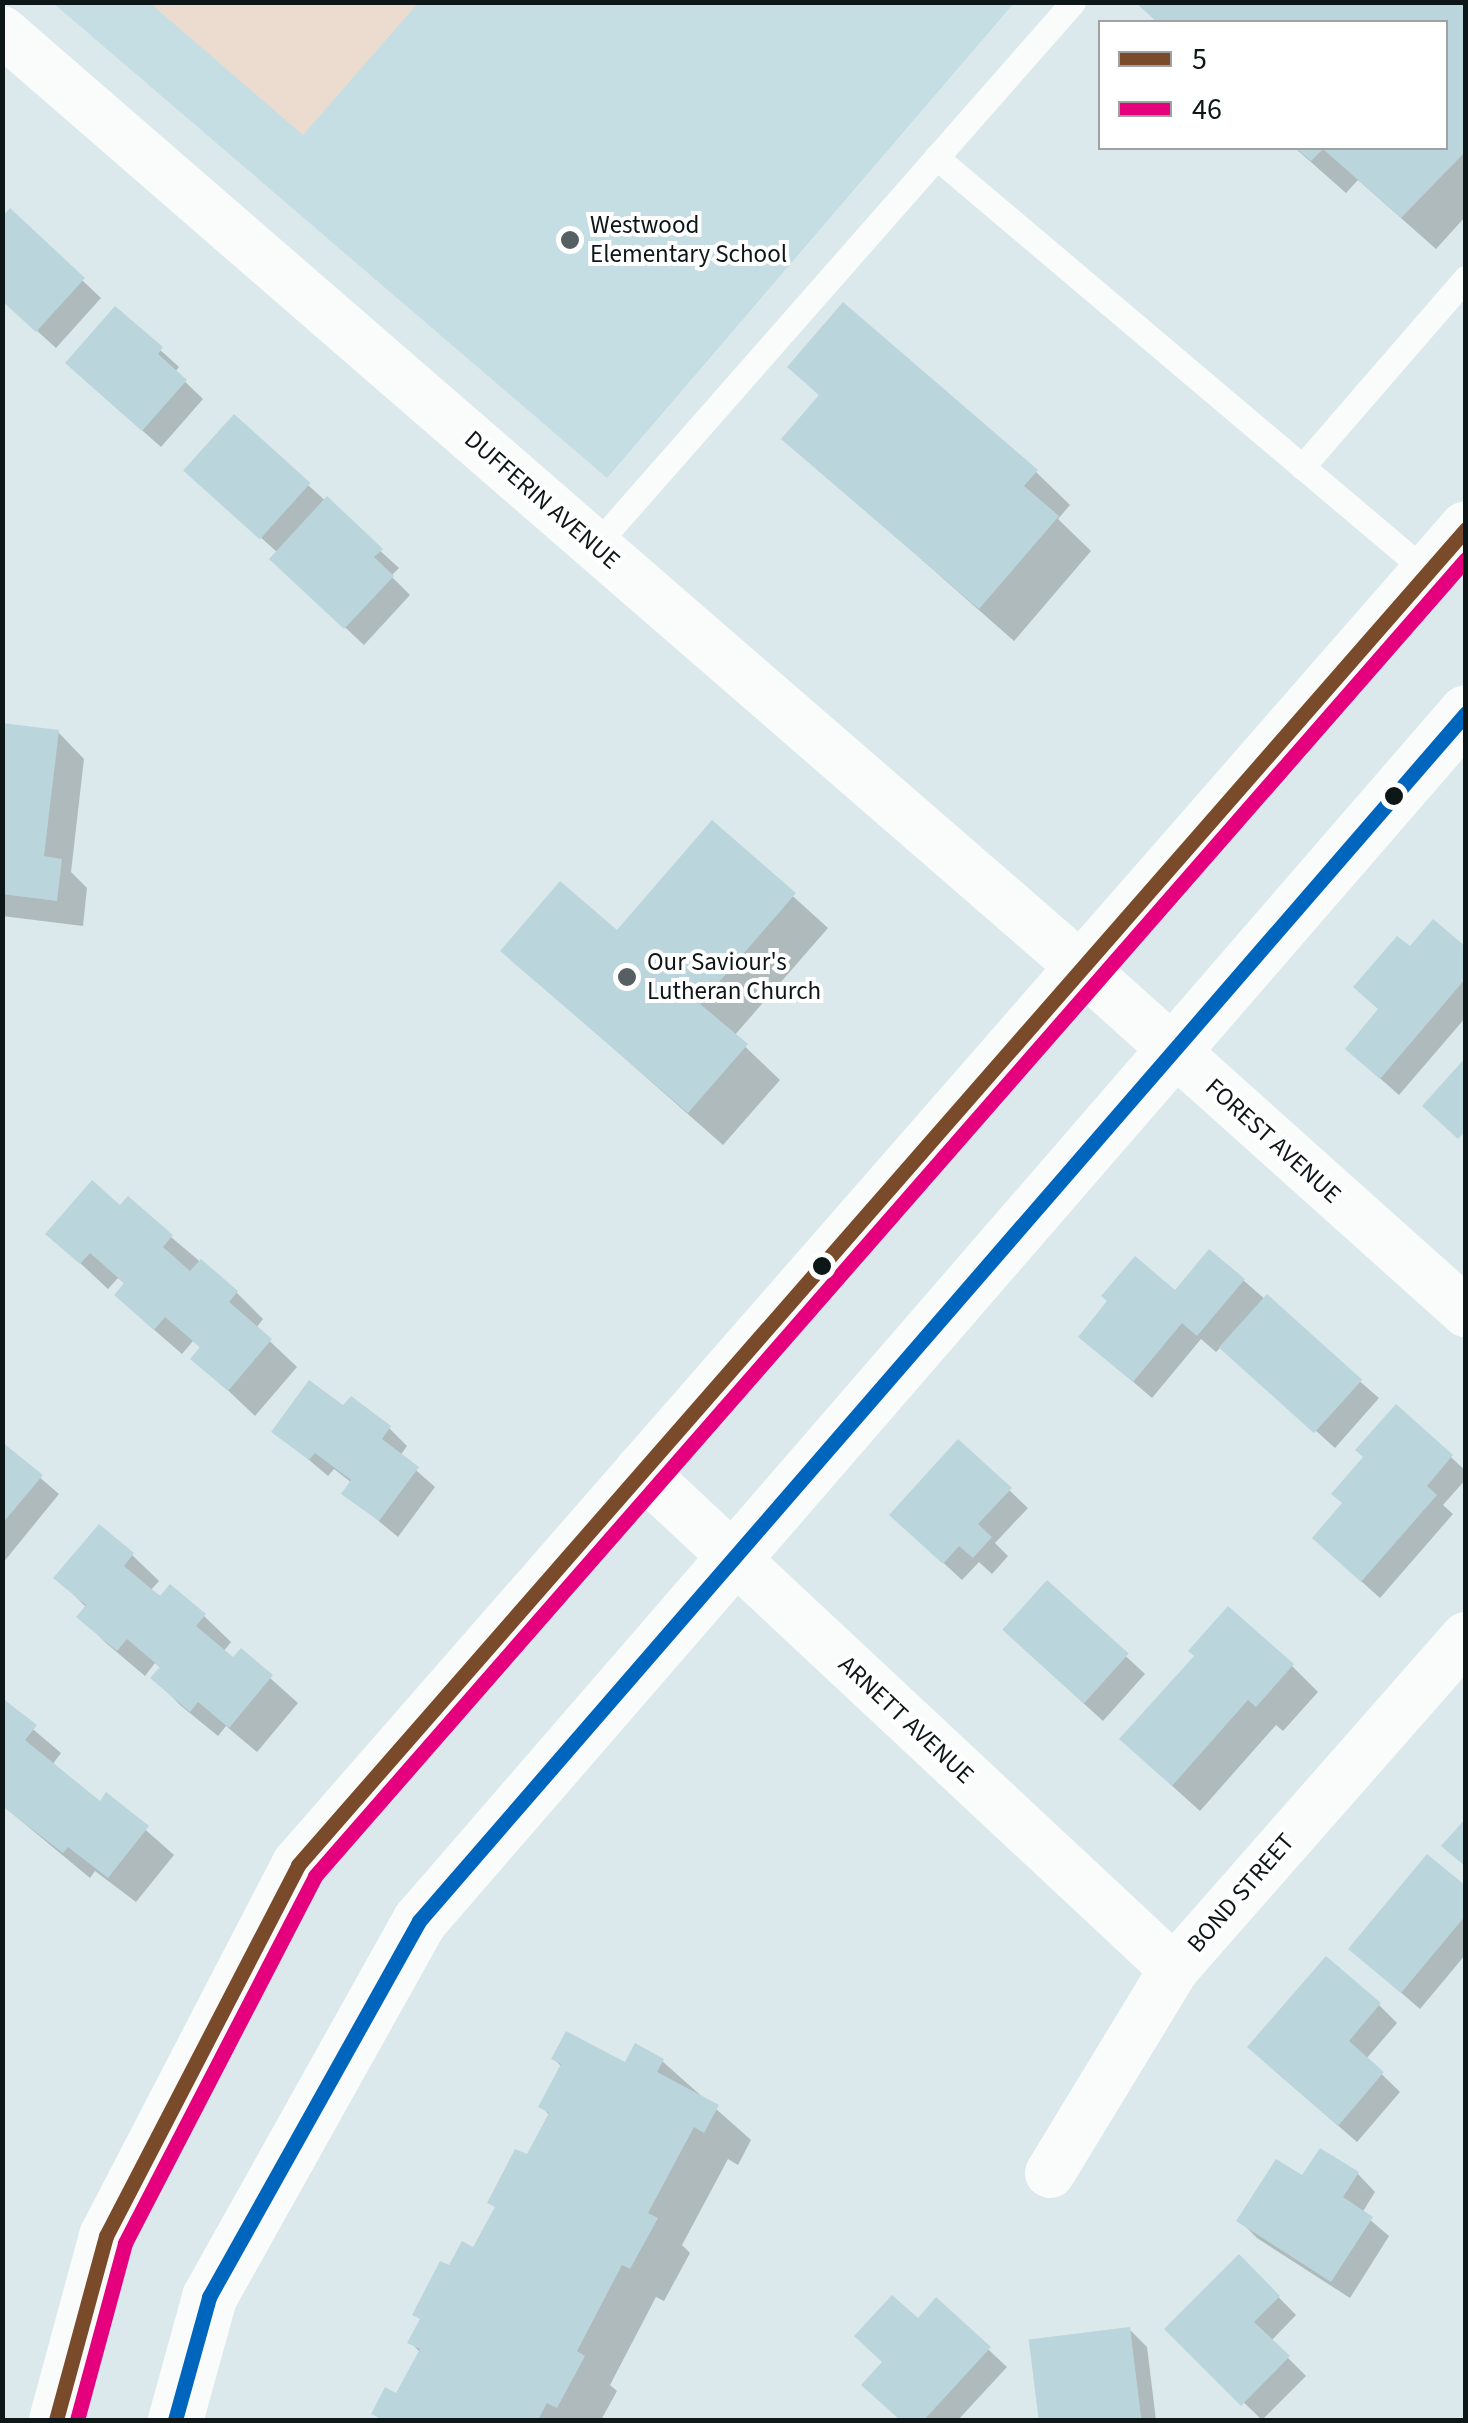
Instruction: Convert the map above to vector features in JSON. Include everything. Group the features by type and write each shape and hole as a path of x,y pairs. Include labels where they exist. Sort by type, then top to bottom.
{"main road":[{"path":"56,2420 106,2236 298,1866 1466,528"},
{"path":"175,2420 209,2298 418,1921 1466,712"}],"street":[{"name":"DUFFERIN AVENUE","path":"2,32 1082,968"},
{"name":"FOREST AVENUE","path":"1082,968 1466,1312"},
{"name":"ARNETT AVENUE","path":"640,1470 1174,1969"},
{"name":"BOND STREET","path":"1050,2173 1174,1969 1466,1637"}],"lane":[{"path":"596,546 1073,2"},
{"path":"936,158 1427,572"},
{"path":"1302,467 1466,278"}],"shaded area":[{"name":"Westwood Elementary School","path":"53,3 1014,3 607,478"},
{"path":"150,3 418,3 303,135"}],"building":[{"path":"1135,2 1466,2 1466,151 1401,218 1324,150 1448,150 1448,20 1155,20"},
{"path":"1298,150 1322,150 1311,161"},
{"path":"10,208 85,278 36,332 2,301 2,217"},
{"path":"843,302 1038,470 1024,486 1059,516 979,609 781,439 819,395 787,367"},
{"path":"115,306 163,347 158,354 187,380 142,431 65,363"},
{"path":"234,414 311,483 260,539 183,470"},
{"path":"327,496 383,549 374,557 394,576 344,629 269,559"},
{"path":"2,723 59,730 44,856 62,859 57,901 2,894"},
{"name":"Our Saviour's Lutheran Church","path":"712,820 796,893 700,1004 748,1044 688,1113 500,951 560,881 617,930"},
{"path":"1433,919 1466,947 1466,978 1380,1079 1345,1049 1378,1009 1353,987 1397,936 1410,946"},
{"path":"1466,1057 1466,1131 1458,1139 1422,1106"},
{"path":"92,1180 120,1205 128,1196 173,1235 163,1247 190,1271 201,1259 238,1291 229,1302 272,1339 228,1391 190,1359 200,1347 165,1317 154,1330 114,1295 124,1283 90,1253 80,1264 45,1234"},
{"path":"1209,1249 1245,1279 1197,1336 1182,1323 1133,1382 1078,1337 1107,1301 1101,1296 1135,1256 1175,1290"},
{"path":"1267,1294 1362,1380 1314,1433 1219,1348"},
{"path":"309,1380 343,1405 351,1396 391,1426 382,1439 419,1467 379,1521 341,1494 351,1480 315,1453 309,1460 271,1432"},
{"path":"1396,1404 1453,1455 1427,1486 1437,1495 1361,1582 1312,1538 1342,1503 1331,1494 1363,1457 1355,1450"},
{"path":"958,1439 1012,1488 978,1524 992,1537 973,1558 959,1546 943,1564 889,1515"},
{"path":"2,1442 43,1475 2,1524"},
{"path":"99,1524 134,1553 124,1566 160,1596 170,1584 206,1614 196,1626 233,1657 241,1648 273,1675 229,1728 198,1702 190,1712 150,1678 160,1667 127,1639 117,1651 76,1617 86,1605 53,1578"},
{"path":"1047,1580 1129,1654 1084,1703 1002,1630"},
{"path":"1228,1606 1294,1664 1256,1707 1248,1700 1172,1786 1119,1739 1194,1656 1188,1651"},
{"path":"2,1698 37,1725 25,1740 100,1801 106,1792 149,1826 108,1878 68,1847 63,1853 2,1806"},
{"path":"1466,1818 1466,1867 1441,1846"},
{"path":"1427,1854 1466,1886 1466,1915 1401,1993 1348,1949"},
{"path":"1326,1956 1381,2003 1349,2041 1384,2072 1338,2126 1247,2047"},
{"path":"566,2031 625,2062 635,2043 664,2059 657,2072 719,2105 704,2133 694,2127 648,2213 658,2218 630,2269 622,2265 577,2351 585,2356 557,2408 547,2403 538,2420 384,2420 371,2414 385,2387 396,2393 420,2349 407,2343 420,2319 412,2315 440,2261 449,2265 462,2241 473,2247 495,2207 487,2203 515,2149 527,2154 549,2113 538,2107 561,2064 551,2059"},
{"path":"1320,2148 1359,2172 1343,2197 1373,2217 1331,2282 1236,2221 1276,2159 1302,2175"},
{"path":"1239,2254 1280,2296 1254,2322 1290,2356 1241,2406 1164,2329"},
{"path":"892,2295 918,2318 936,2297 991,2347 924,2420 900,2420 861,2385 882,2362 854,2336"},
{"path":"1130,2327 1141,2420 1039,2420 1029,2339"}],"transit line":[{"name":"5","path":"56,2420 106,2236 298,1865 1466,529"},
{"name":"46","path":"77,2420 125,2243 315,1876 1466,559"},
{"path":"175,2420 209,2297 419,1921 1466,713"}],"place":[{"name":"Westwood Elementary School","path":"570,240"},
{"name":"Our Saviour's Lutheran Church","path":"627,977"}]}
